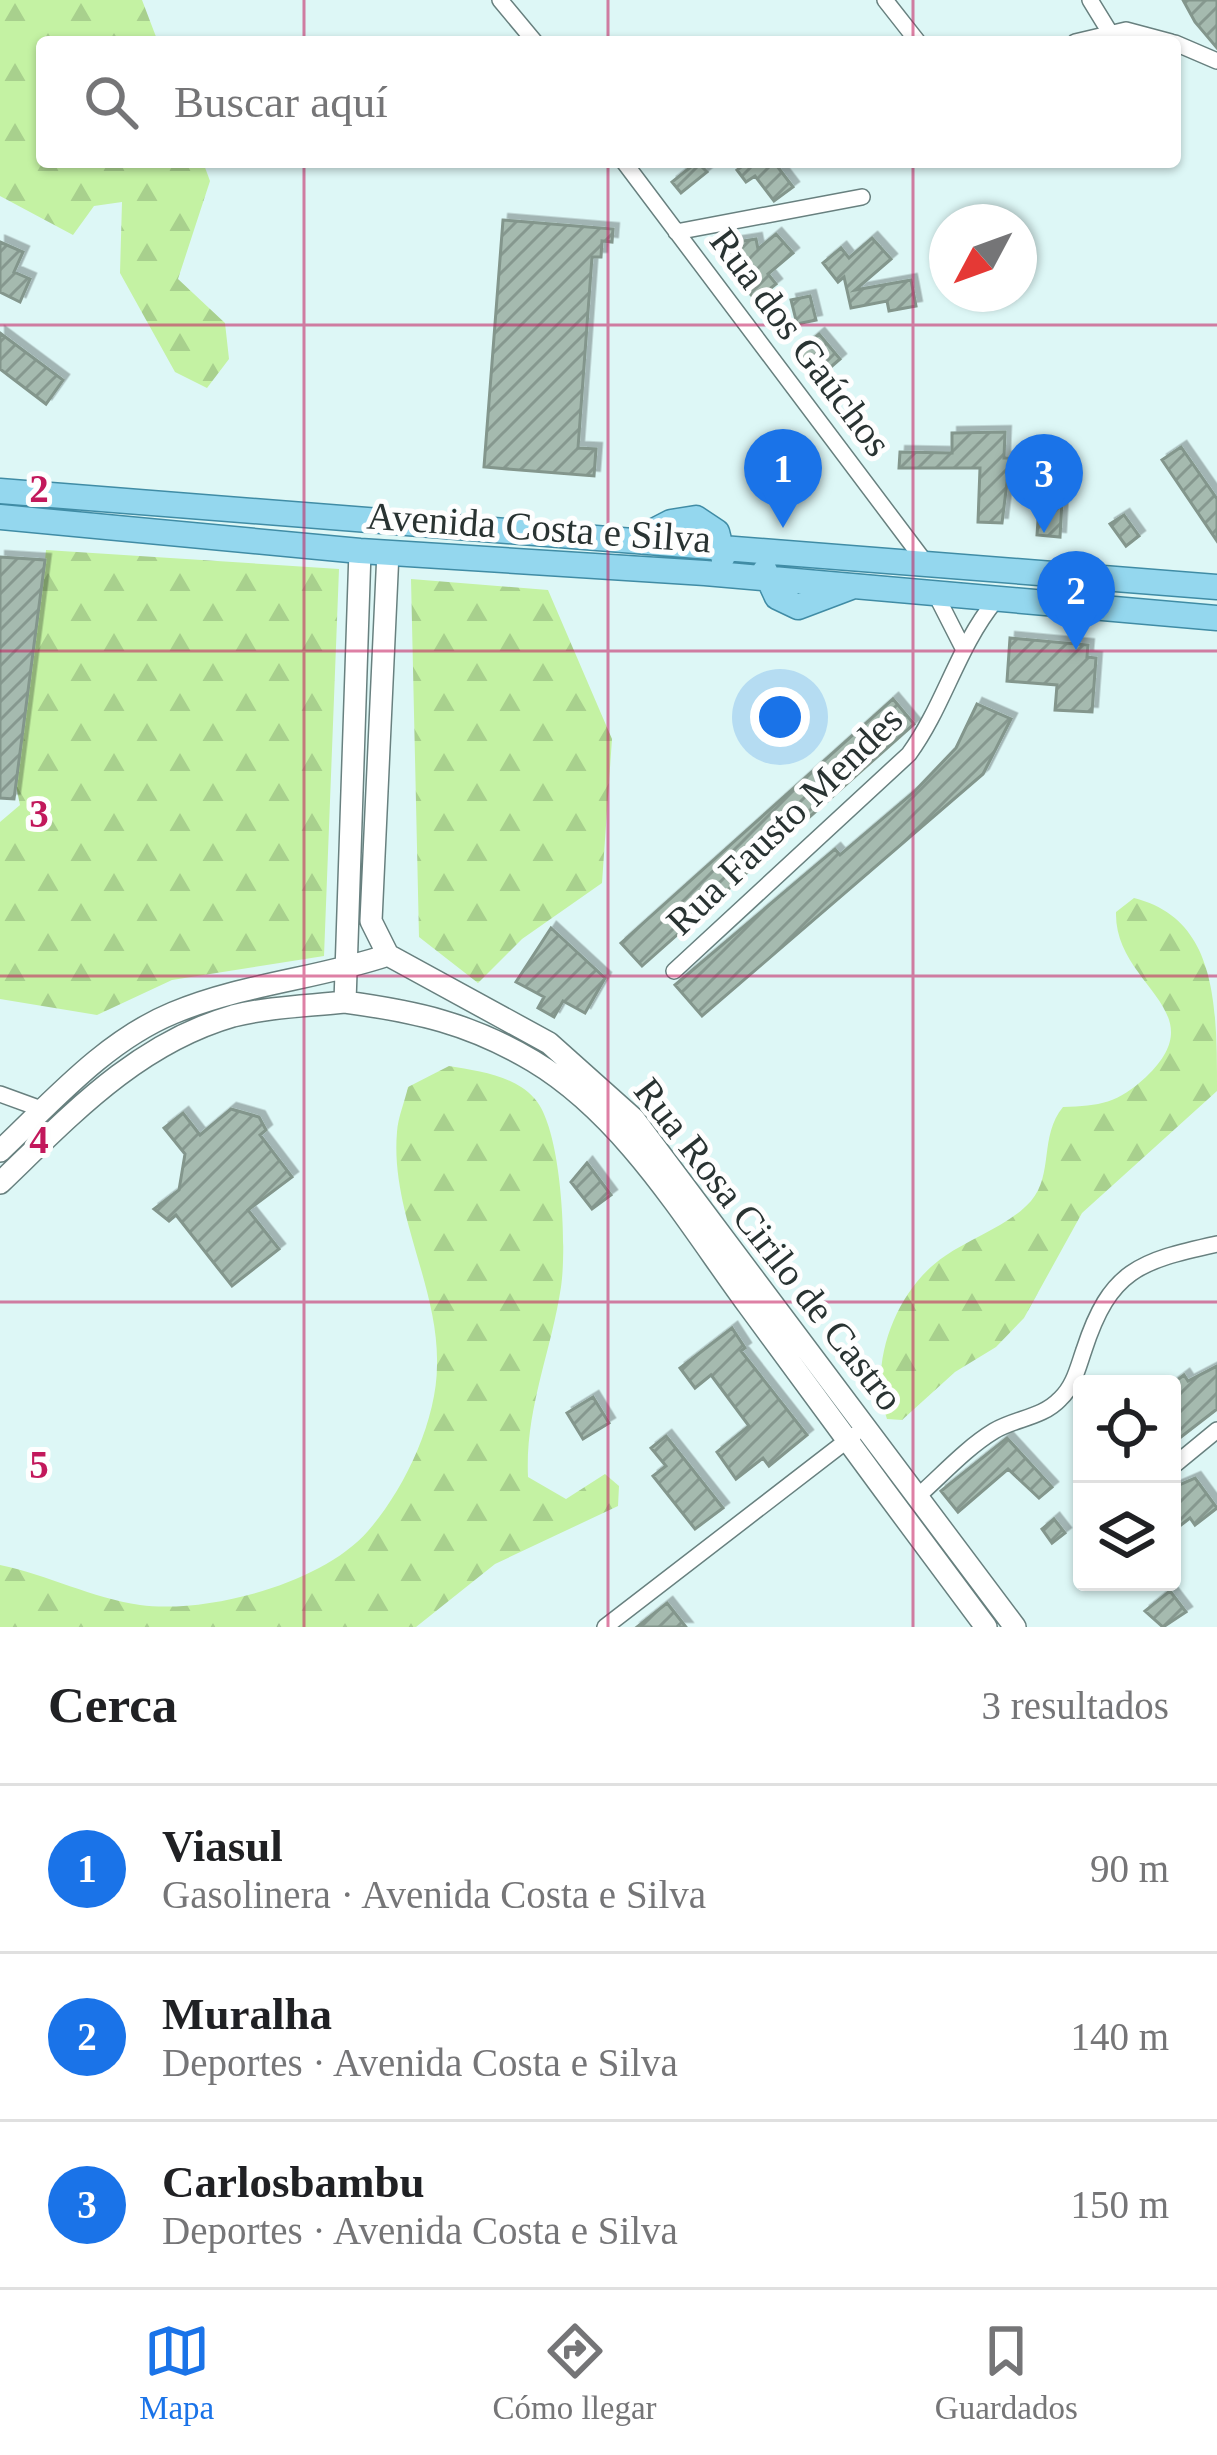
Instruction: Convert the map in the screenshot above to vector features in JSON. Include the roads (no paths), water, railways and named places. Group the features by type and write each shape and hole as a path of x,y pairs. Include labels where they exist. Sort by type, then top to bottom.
{"main road":[{"name":"Avenida Costa e Silva","path":"0,491 640,539 671,522 696,518 707,522 723,546 1217,587"},
{"name":"Avenida Costa e Silva","path":"0,517 360,551 766,578"},
{"path":"705,573 723,559 723,546"},
{"path":"777,550 765,562 766,578 777,597 798,607 854,586 1217,618"},
{"path":"345,1002 360,551"},
{"path":"0,1151 113,1047 171,1014 244,989 345,970 388,955 371,921 388,553"},
{"name":"Rua Rosa Cirilo de Castro","path":"388,955 550,1043 620,1105 669,1179"},
{"path":"0,1184 99,1088 143,1056 196,1028 238,1015 345,1002 433,1015 537,1063 669,1179 856,1434 986,1627"},
{"path":"537,1063 550,1043"},
{"name":"Rua Rosa Cirilo de Castro","path":"856,1434 917,1497 1015,1627"}],"street":[{"path":"500,0 530,36"},
{"path":"886,0 913,36"},
{"path":"1090,0 1109,31"},
{"path":"1094,36 1109,31 1137,36"},
{"path":"1181,45 1217,61"},
{"name":"Rua dos Gaúchos","path":"628,168 925,562"},
{"path":"676,232 862,197"},
{"path":"936,595 963,648"},
{"name":"Rua Fausto Mendes","path":"674,970 909,754 939,713 963,648 995,601"},
{"path":"0,1094 44,1110"},
{"path":"917,1497 988,1434 1045,1412 1061,1399 1072,1382 1102,1300 1134,1268 1217,1244"},
{"path":"1181,1460 1217,1430"},
{"path":"604,1627 856,1434"}],"place":[{"name":"Viasul","path":"783,528"},
{"name":"Carlosbambu","path":"1044,533"},
{"name":"Muralha","path":"1076,650"}]}
